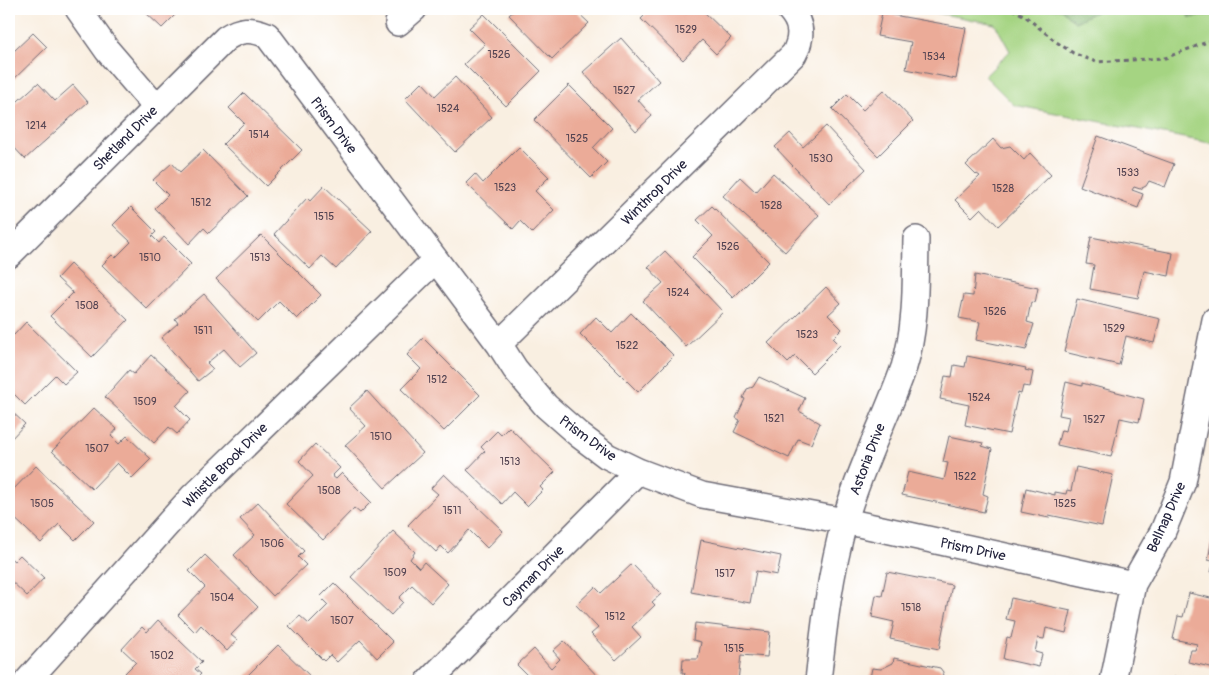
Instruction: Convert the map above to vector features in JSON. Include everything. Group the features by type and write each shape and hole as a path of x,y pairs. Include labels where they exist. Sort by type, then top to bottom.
{"street":[{"path":"78,9 107,50 156,107"},
{"name":"Winthrop Drive","path":"499,344 794,54 800,35 796,16 790,9"},
{"name":"Shetland Drive","path":"9,255 226,38 235,32 246,29"},
{"name":"Prism Drive","path":"246,29 267,35 499,344 515,369 546,406 579,435 607,456 638,471 702,495 844,521 1133,584"},
{"name":"Astoria Drive","path":"818,681 828,596 844,521 864,463 904,367 915,317 916,239"},
{"name":"Whistle Brook Drive","path":"28,681 192,497 435,260"},
{"name":"Bellnap Drive","path":"1113,681 1133,584 1163,531 1183,482 1215,320"},
{"name":"Cayman Drive","path":"429,681 638,471"}],"path":[{"path":"1012,9 1025,16 1073,53 1096,62 1165,58 1215,39"}],"green space":[{"path":"917,9 1061,9 1075,22 1101,9 1183,9 1190,18 1215,14 1215,144 1014,105 985,76 1010,51 995,24"},
{"path":"1061,9 1101,9 1075,22"},
{"path":"1183,9 1215,9 1215,14 1190,18"}],"building":[{"path":"146,9 181,9 162,28 144,11"},
{"path":"516,9 574,9 589,23 552,59 509,15"},
{"path":"651,9 701,9 731,38 716,54 702,40 683,60 641,19"},
{"path":"882,13 966,28 956,79 906,69 911,42 877,36"},
{"path":"484,14 541,71 506,106 464,64 485,44 469,28"},
{"path":"33,33 47,47 9,84 9,46 14,51"},
{"path":"621,38 659,81 638,100 652,116 636,131 583,72"},
{"path":"455,77 492,117 455,152 405,99 422,82 435,96"},
{"path":"38,83 55,101 73,85 88,102 25,159 9,142 9,109"},
{"path":"569,85 612,128 593,148 607,162 591,178 534,120"},
{"path":"884,90 913,121 878,156 832,109 847,94 863,110"},
{"path":"244,93 302,150 266,186 223,144 244,123 229,108"},
{"path":"826,126 866,169 829,204 775,147 790,133 803,147"},
{"path":"1098,136 1174,164 1165,187 1149,181 1146,186 1140,189 1134,187 1132,190 1143,194 1138,208 1080,186"},
{"path":"993,139 1001,148 1010,146 1024,160 1030,153 1051,175 998,226 981,208 972,217 955,200 980,176 976,175 966,165"},
{"path":"519,147 549,177 535,191 554,210 532,233 520,221 513,229 466,183 475,174 483,183"},
{"path":"203,150 248,196 209,233 204,228 189,244 155,208 168,195 153,180 172,163 180,172"},
{"path":"773,173 819,215 785,252 723,196 740,177 756,192"},
{"path":"324,186 372,231 336,269 322,256 310,269 274,234 307,198 310,201"},
{"path":"712,206 769,262 733,298 692,257 713,236 697,220"},
{"path":"131,207 156,232 152,236 159,243 164,237 191,264 147,309 102,265 112,255 115,258 131,242 113,225"},
{"path":"261,235 321,295 297,319 279,301 258,322 216,279"},
{"path":"1091,237 1173,253 1169,276 1144,271 1138,298 1090,289 1094,265 1086,264"},
{"path":"665,251 723,312 686,347 643,301 663,283 648,267"},
{"path":"70,264 128,320 92,357 50,316 73,293 57,278"},
{"path":"975,275 1038,288 1035,303 1031,302 1027,322 1034,324 1026,350 976,340 980,322 959,318 964,295 973,296"},
{"path":"826,287 841,303 828,315 842,329 833,338 840,345 812,373 795,356 788,363 768,343"},
{"path":"204,294 256,353 240,367 224,349 207,363 213,369 198,381 161,338 178,323 175,319"},
{"path":"1077,299 1160,319 1154,343 1126,336 1119,365 1064,352"},
{"path":"631,313 674,356 638,392 580,334 596,317 612,333"},
{"path":"26,322 77,372 64,384 55,375 25,405 9,389 9,330 14,335"},
{"path":"423,338 480,395 444,431 401,389 421,369 407,355"},
{"path":"151,355 190,391 176,406 190,420 177,434 169,427 154,443 105,397 129,370 134,374"},
{"path":"967,356 1026,368 1025,370 1033,372 1030,387 1023,386 1021,394 1018,393 1009,434 965,425 969,405 940,399 945,376 952,377 954,365 965,367"},
{"path":"759,377 805,398 799,411 820,423 811,444 798,439 789,458 734,432 740,420 736,418 745,399 743,398 747,389 753,387"},
{"path":"1066,382 1082,386 1082,383 1144,399 1139,422 1120,418 1111,457 1057,445 1061,430 1066,431 1069,417 1059,415"},
{"path":"367,391 423,453 385,488 345,445 366,426 349,408"},
{"path":"94,408 117,429 111,436 119,444 127,436 151,459 132,478 117,463 92,489 52,451"},
{"path":"9,409 25,424 9,441"},
{"path":"509,427 555,472 540,487 543,490 527,506 513,492 502,504 467,470 485,451 481,447 497,431 501,435"},
{"path":"949,436 983,443 982,446 992,449 983,494 988,496 984,512 902,495 908,472 944,480 948,463 943,462"},
{"path":"315,444 340,468 332,476 336,479 342,473 371,502 360,513 354,508 323,540 286,504 313,476 299,461"},
{"path":"36,466 94,521 75,540 59,524 41,543 9,513 9,494"},
{"path":"1076,467 1113,475 1102,526 1049,515 1049,518 1021,512 1026,488 1055,495 1055,492 1066,494 1067,490 1071,491"},
{"path":"444,474 503,531 487,548 469,530 448,553 441,546 436,552 408,525 438,494 431,488"},
{"path":"258,502 304,551 298,557 306,565 273,596 234,555 255,535 240,519"},
{"path":"393,531 415,552 410,559 419,568 424,562 448,584 431,603 412,585 399,598 403,602 391,615 351,577"},
{"path":"1213,533 1215,534 1215,573 1211,572 1214,561 1208,560"},
{"path":"701,540 781,556 777,575 756,571 750,603 691,592"},
{"path":"20,555 44,578 27,596 9,579 9,557 14,561"},
{"path":"205,555 258,607 231,635 237,640 227,651 201,625 195,632 178,615 205,587 189,571"},
{"path":"632,564 661,594 652,602 655,605 632,627 641,637 616,660 591,634 598,628 576,605 595,587 601,593"},
{"path":"887,572 952,585 939,649 890,639 894,622 872,617 876,595 882,596"},
{"path":"334,583 393,642 377,658 360,640 337,662 330,655 324,661 289,626 300,616 309,624 328,605 320,597"},
{"path":"1189,593 1215,599 1215,668 1188,662 1191,650 1195,650 1197,644 1173,639 1178,616 1183,617"},
{"path":"1011,598 1071,611 1066,633 1046,628 1044,639 1038,638 1035,652 1042,654 1039,667 1003,659 1007,637 1011,638 1015,621 1006,619"},
{"path":"158,620 202,662 195,669 201,674 194,681 134,681 125,673 136,662 122,649 142,627 147,632"},
{"path":"695,623 770,632 767,657 741,655 738,681 684,676 685,673 682,673 683,659 698,659 701,642 693,640"},
{"path":"564,641 602,681 533,681 517,665 534,649 551,668 560,659 553,651"},
{"path":"278,645 315,681 242,681"},
{"path":"894,658 940,668 943,672 942,681 866,681 866,678 870,678 872,668 881,669 893,663"},
{"path":"1174,677 1185,679 1185,677 1202,681 1170,681"}]}
